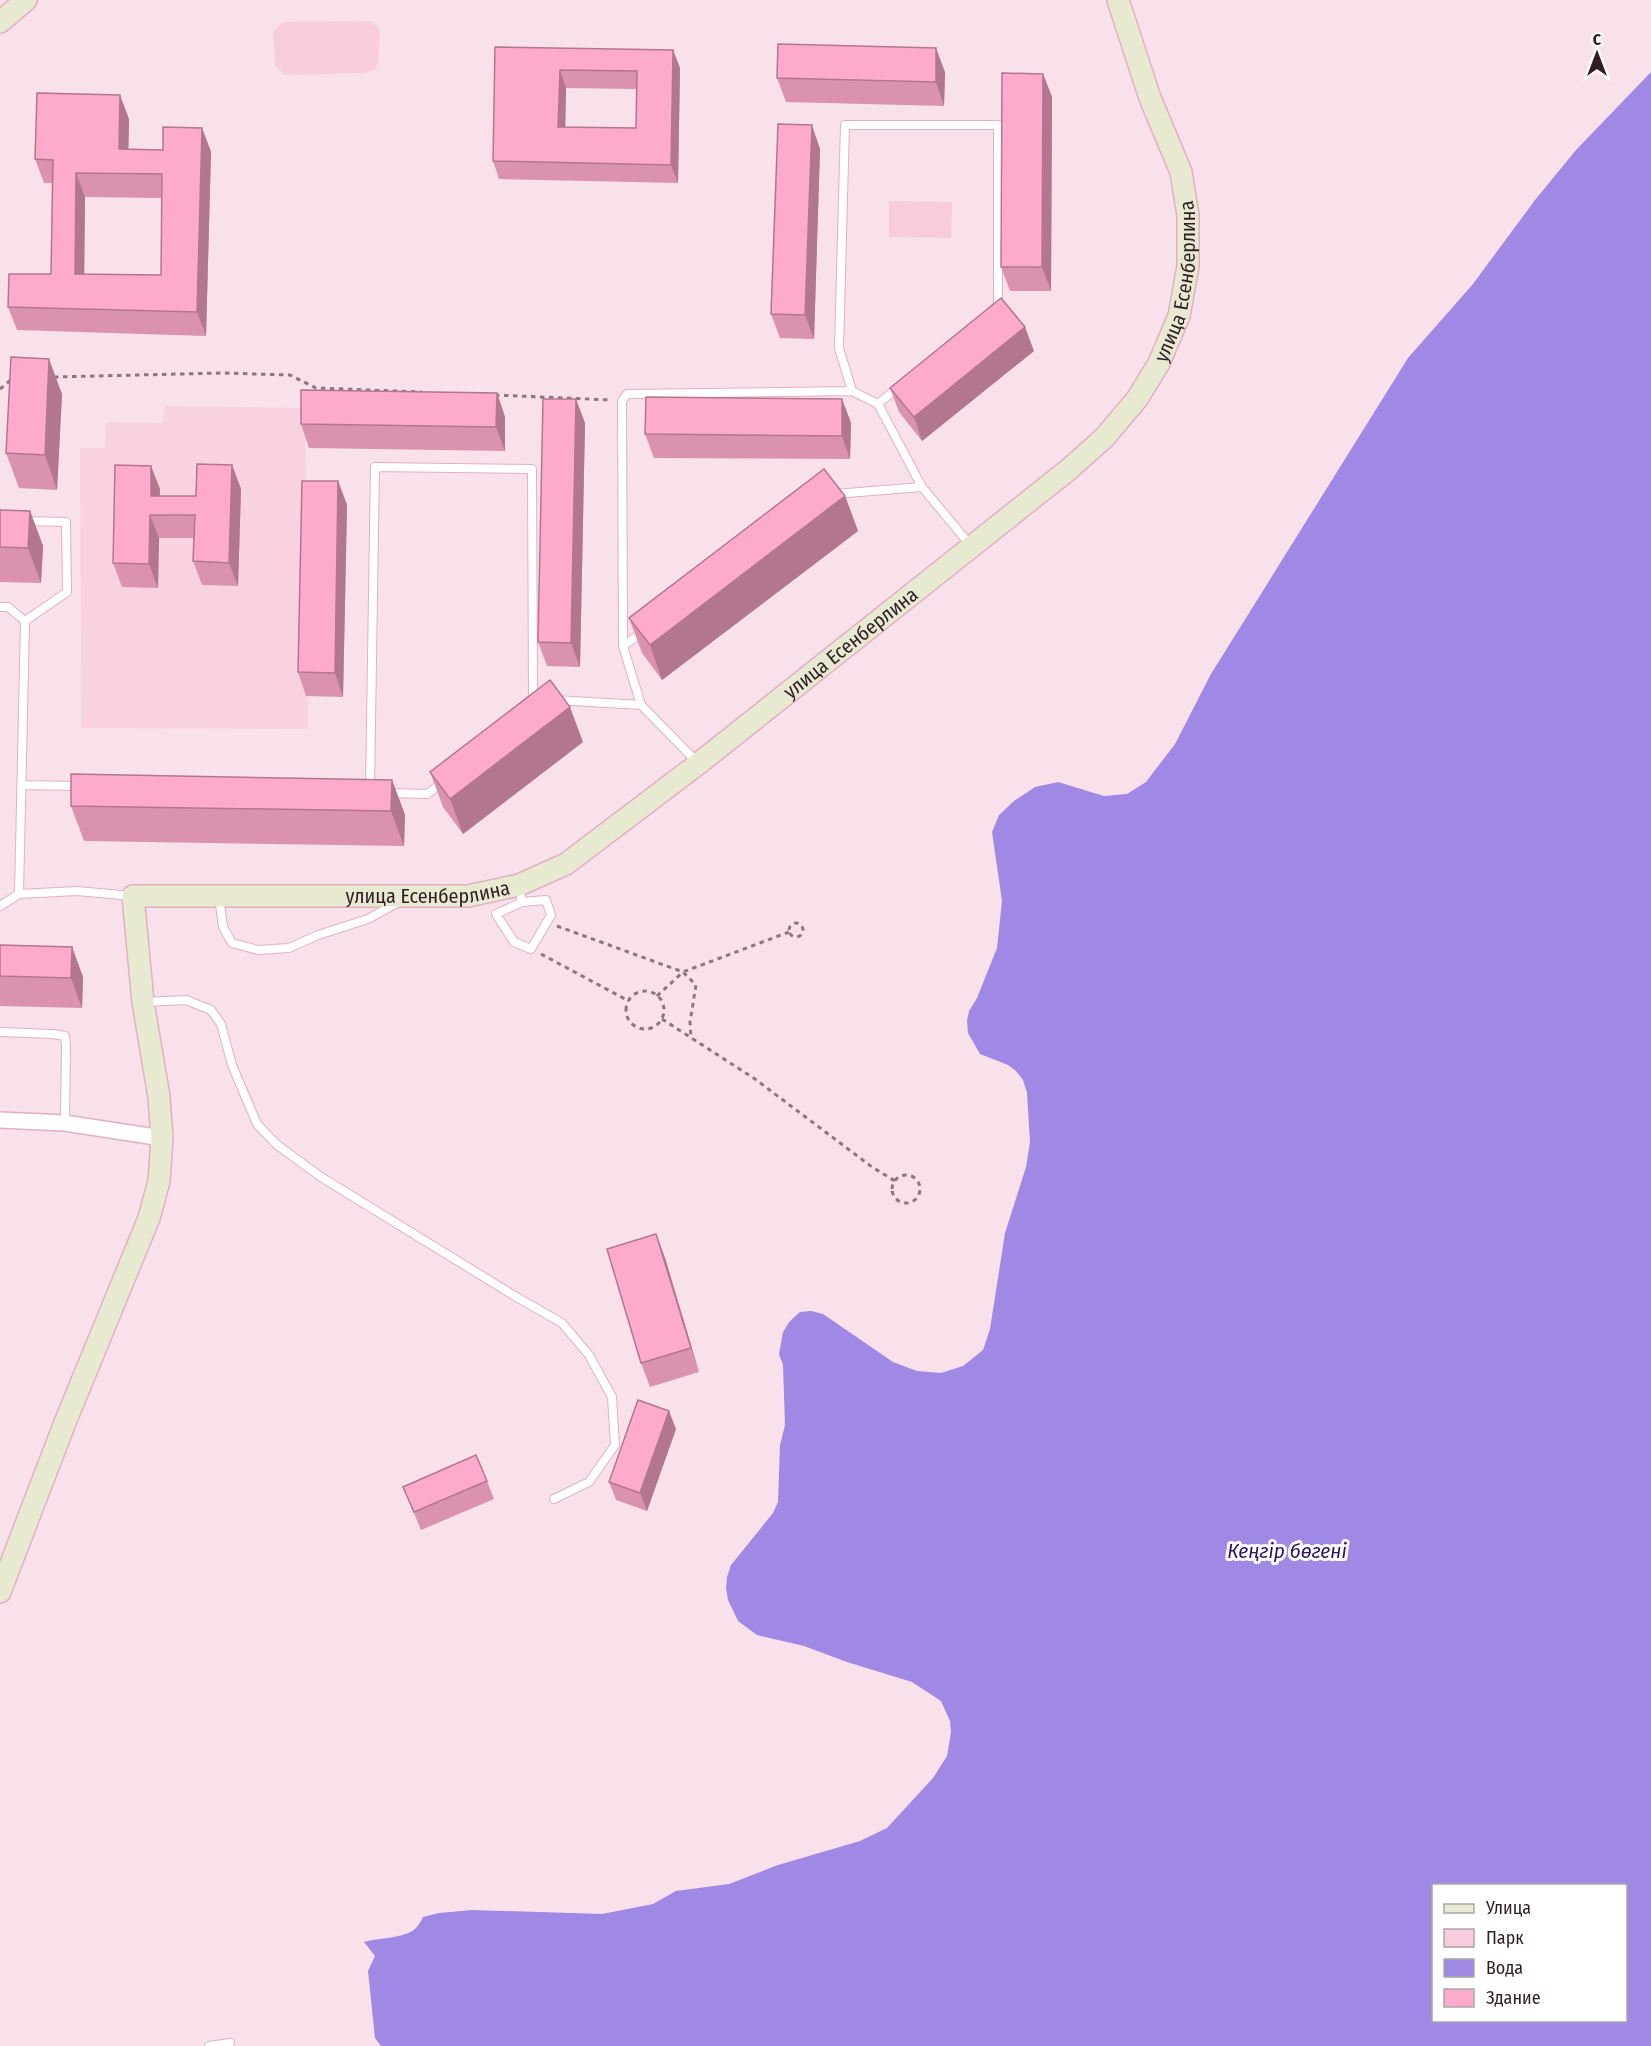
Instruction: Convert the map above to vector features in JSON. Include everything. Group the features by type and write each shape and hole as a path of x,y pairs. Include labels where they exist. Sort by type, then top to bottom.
{"street":[{"path":"0,22 26,0"},
{"name":"улица Есенберлина","path":"133,896 520,894 566,864 698,764 1068,470 1104,438 1137,399 1159,363 1179,316 1188,266 1188,215 1180,172 1150,98 1118,0"},
{"path":"0,1592 64,1425 149,1218 159,1180 162,1138 159,1097 143,1002 133,896"},
{"path":"0,1120 65,1123 162,1138"}],"lane":[{"path":"852,391 839,348 845,125 998,125 998,306 989,313"},
{"path":"878,404 905,381"},
{"path":"698,764 640,705 623,646 622,400 627,394 852,391 878,404 922,487 971,546"},
{"path":"369,793 375,467 532,470 533,717"},
{"path":"829,494 922,487"},
{"path":"11,520 66,522 67,592 25,621"},
{"path":"0,607 8,607 25,621"},
{"path":"19,894 25,621"},
{"path":"623,646 651,625"},
{"path":"549,706 556,700 640,705"},
{"path":"358,792 427,794 446,780"},
{"path":"21,785 91,787"},
{"path":"0,906 19,894 77,891 133,896"},
{"path":"520,894 546,900 551,915 546,923 531,949 514,942 496,914 520,894"},
{"path":"218,895 223,927 232,943 258,950 289,948 318,935 368,919 409,896"},
{"path":"143,1002 186,1000 211,1010 221,1024 232,1065 257,1124 276,1144 331,1183 562,1323 589,1355 612,1397 615,1445 589,1482 554,1499"},
{"path":"0,1032 65,1036 65,1123"},
{"path":"209,2046 230,2043"}],"path":[{"path":"49,377 222,373 290,375 316,388 422,392"},
{"path":"0,389 14,377"},
{"path":"492,395 622,400"},
{"path":"546,923 683,972 696,985 690,1022 691,1039"},
{"path":"792,923 799,923 803,926 804,931 799,937 794,937 789,932 792,923"},
{"path":"657,996 683,972 789,932"},
{"path":"531,949 628,1001"},
{"path":"647,991 657,996 663,1006 662,1019 652,1028 639,1029 633,1026 626,1015 625,1008 628,1001 635,993 647,991"},
{"path":"662,1019 755,1079 872,1167 895,1180"},
{"path":"904,1174 917,1179 921,1187 916,1200 907,1203 898,1200 892,1192 895,1180 904,1174"}],"shaded area":[{"path":"165,406 305,408 308,729 81,728 80,448 105,448 106,422 163,423"}],"green space":[{"path":"371,21 380,30 378,63 375,69 365,73 285,75 275,65 273,32 283,22"},
{"path":"889,201 952,202 951,238 889,237"}],"water":[{"name":"Кеңгір бөгені","path":"1651,72 1651,2046 381,2046 375,2038 368,1971 375,1956 364,1942 411,1932 423,1917 439,1913 472,1910 602,1914 653,1904 676,1891 729,1884 778,1865 860,1841 887,1828 933,1778 947,1756 951,1732 950,1721 941,1701 912,1682 804,1646 757,1635 738,1621 728,1600 726,1588 731,1565 773,1513 778,1502 780,1445 785,1425 783,1365 779,1354 783,1332 800,1312 811,1311 823,1314 893,1362 917,1371 941,1373 963,1366 983,1350 990,1329 1005,1233 1026,1167 1030,1142 1027,1093 1023,1080 1008,1065 980,1054 968,1033 969,1011 977,998 997,948 1002,901 992,832 999,815 1014,801 1035,787 1058,782 1104,796 1127,794 1146,782 1175,744 1211,674 1408,358 1473,284 1535,200 1576,150"}],"building":[{"path":"778,44 936,48 936,82 777,78"},
{"path":"495,47 673,50 671,165 493,161","holes":["560,70 637,71 636,128 558,127"]},
{"path":"1002,73 1043,74 1042,267 1001,267"},
{"path":"37,93 120,95 119,149 163,150 163,127 202,128 197,312 8,307 9,274 51,274 53,160 35,159","holes":["76,173 162,174 161,275 75,274"]},
{"path":"778,124 812,125 805,315 771,314"},
{"path":"1001,298 1025,327 914,417 890,388"},
{"path":"11,357 49,359 45,455 6,453"},
{"path":"301,390 497,393 496,427 301,424"},
{"path":"646,397 842,399 842,436 645,434"},
{"path":"543,399 576,399 571,643 538,642"},
{"path":"197,464 232,465 229,563 193,561 195,515 150,515 149,564 113,563 115,465 151,466 151,496 196,496"},
{"path":"824,469 845,496 650,645 629,618"},
{"path":"302,481 338,481 335,673 298,672"},
{"path":"0,510 30,511 28,548 0,547"},
{"path":"550,680 570,707 450,799 430,772"},
{"path":"71,774 392,780 391,811 71,806"},
{"path":"0,945 72,947 71,978 0,976"},
{"path":"656,1234 691,1348 641,1363 607,1249"},
{"path":"638,1400 669,1411 640,1493 609,1482"},
{"path":"476,1455 487,1481 414,1512 403,1487"}]}
